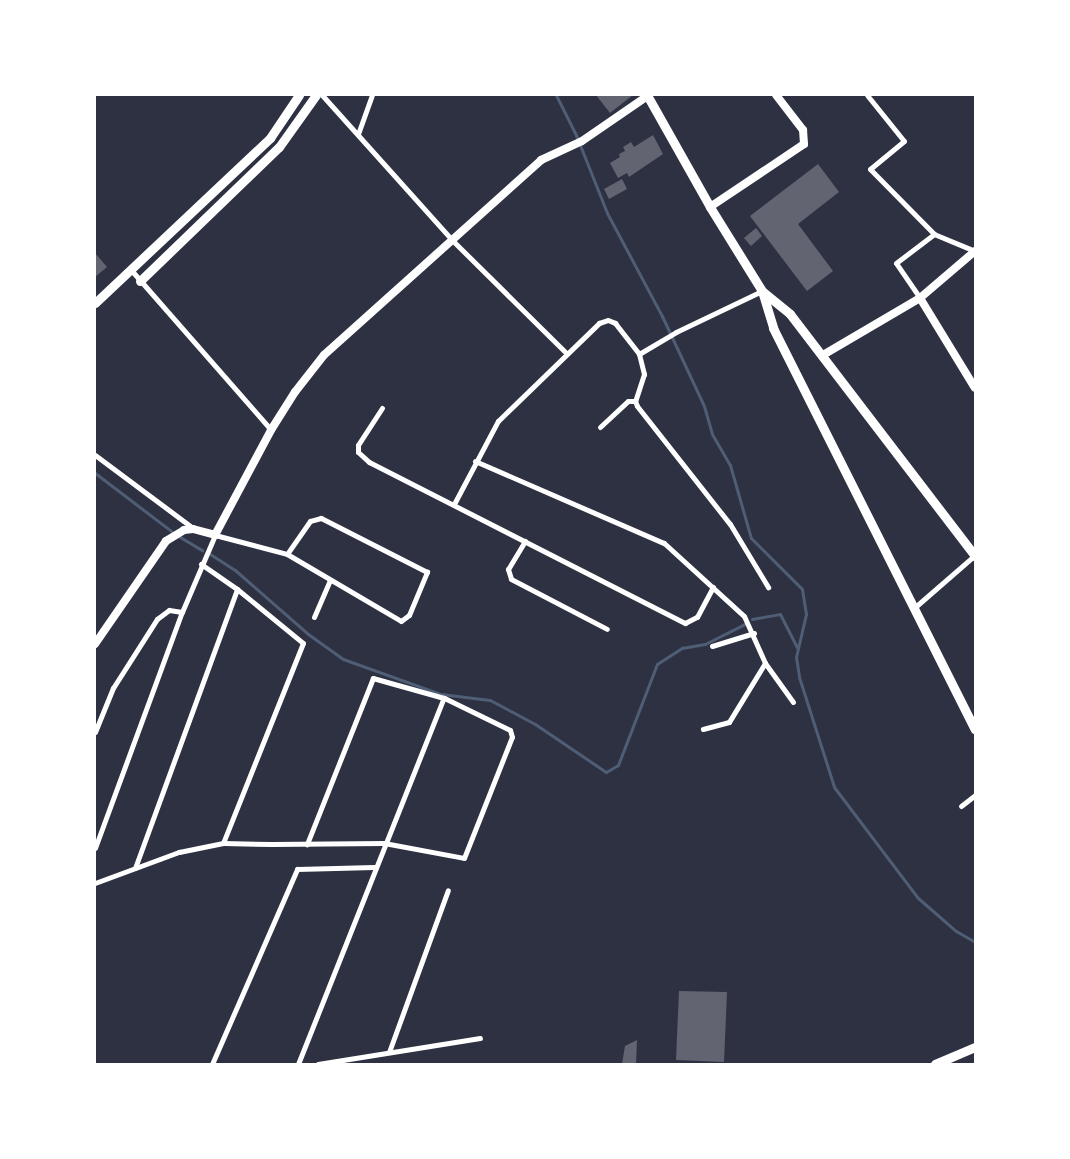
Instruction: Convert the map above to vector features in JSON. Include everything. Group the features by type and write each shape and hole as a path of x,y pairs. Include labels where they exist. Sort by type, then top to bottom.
{"main road":[{"path":"95,303 132,271 270,138 299,95"},
{"path":"140,280 279,147 316,95"},
{"path":"648,95 710,207 762,290 773,328 975,729"},
{"path":"762,290 790,314 823,355 975,555"},
{"path":"935,1064 975,1047"}],"street":[{"path":"322,95 451,239 565,352"},
{"path":"358,134 372,95"},
{"path":"95,848 200,564 271,430 295,392 324,355 541,160 582,141 648,95"},
{"path":"710,207 804,144 803,130 776,95"},
{"path":"823,355 920,298 975,251 934,234 870,169 904,142 866,95"},
{"path":"934,234 896,263 920,298 975,388"},
{"path":"132,271 271,430"},
{"path":"639,354 676,332 762,290"},
{"path":"454,504 498,420 565,352 599,323 608,320 615,323 639,354 644,374 635,401"},
{"path":"600,427 628,402 635,401"},
{"path":"635,401 730,524 768,587"},
{"path":"382,408 358,445 358,452 369,462 525,540 685,624 697,616 713,587"},
{"path":"95,455 193,529 287,554 401,621 409,615 427,572 321,518 310,521 287,554"},
{"path":"475,461 664,543 744,616 754,633 765,663 793,702"},
{"path":"95,644 166,542 176,533 193,529"},
{"path":"525,540 508,569 511,579 607,629"},
{"path":"914,608 975,555"},
{"path":"200,564 237,589 303,642 223,843"},
{"path":"314,617 330,580"},
{"path":"135,868 237,589"},
{"path":"95,732 114,688 156,620 168,610 182,612"},
{"path":"712,646 754,633"},
{"path":"703,729 729,722 765,663"},
{"path":"95,883 179,852 223,843 307,844 384,843 464,858 512,737 506,725 444,698 373,678 307,844"},
{"path":"298,1064 374,868 444,698"},
{"path":"961,806 975,795"},
{"path":"212,1064 296,869 374,868"},
{"path":"389,1052 448,890"},
{"path":"318,1064 480,1038"}],"building":[{"path":"596,95 633,95 610,113"},
{"path":"653,135 663,154 629,177 627,173 618,178 610,163 620,157 619,154 625,151 623,147 631,142 634,147"},
{"path":"818,164 839,192 798,224 833,271 807,291 750,216"},
{"path":"622,179 627,189 609,199 604,189"},
{"path":"756,228 762,236 751,246 744,238"},
{"path":"95,253 107,267 95,277"},
{"path":"679,991 727,992 724,1062 676,1060"},
{"path":"637,1040 636,1064 622,1064 625,1046"}],"waterway":[{"path":"556,95 576,135 607,213 662,316 704,406 712,434 730,465 751,538 802,589 806,614 796,657 799,677 834,787 918,898 956,931 975,942"},
{"path":"95,473 171,531"},
{"path":"180,537 202,550"},
{"path":"210,554 235,570 308,634 343,659 441,694 490,700 535,724 606,772 618,765 657,664 682,648 705,644 747,623"},
{"path":"752,619 780,614 797,647"}]}
